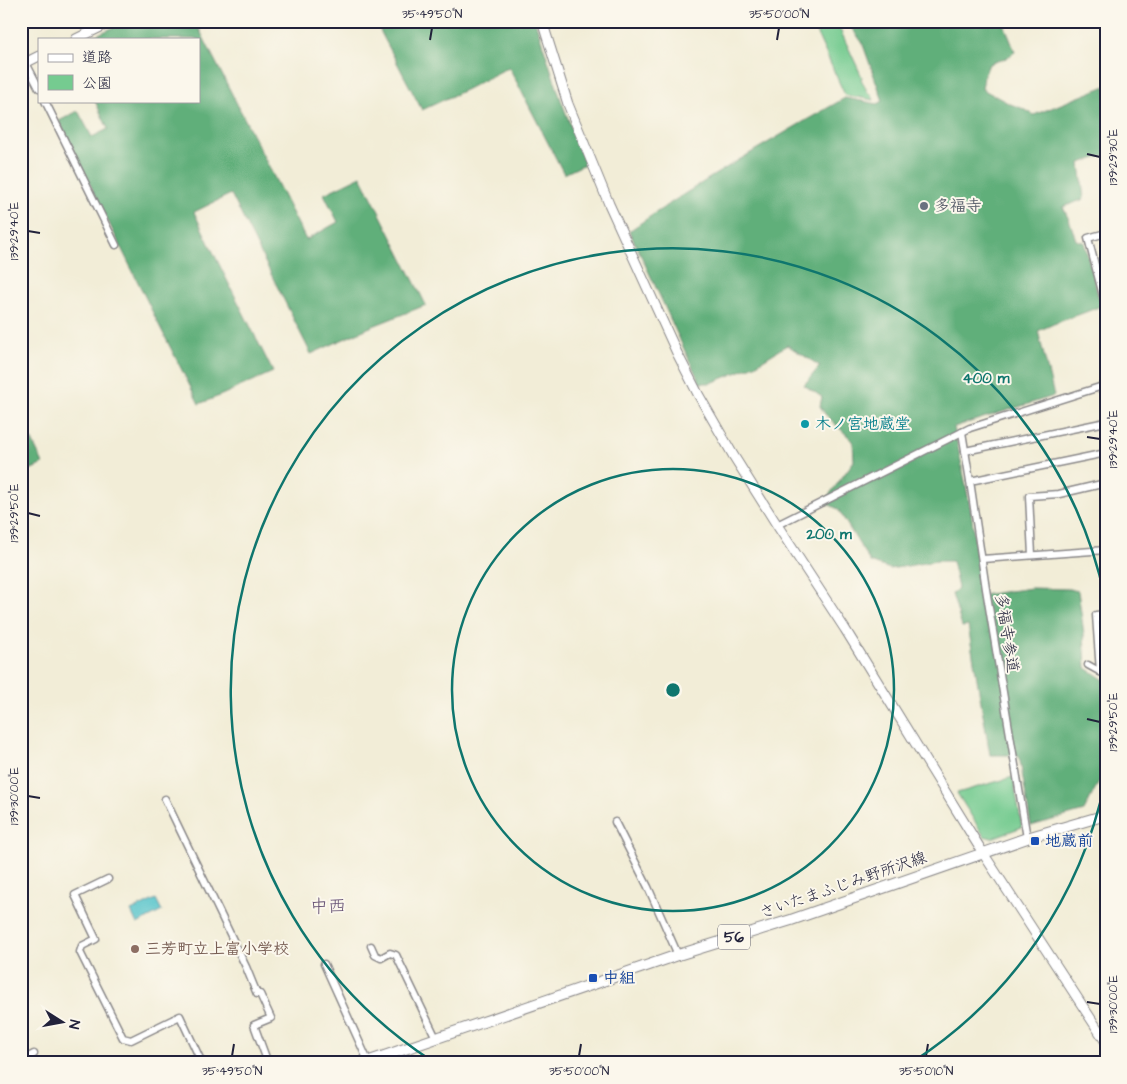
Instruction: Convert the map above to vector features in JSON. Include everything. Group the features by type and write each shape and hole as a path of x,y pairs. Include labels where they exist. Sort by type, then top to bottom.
{"main road":[{"name":"さいたまふじみ野所沢線","path":"366,1062 678,955 791,920 1027,838 1106,815"}],"street":[{"path":"78,38 113,21"},
{"path":"542,21 568,104 632,256 698,394 733,455 845,629 983,853 1106,1042"},
{"path":"38,57 24,64 38,86"},
{"path":"45,102 116,244"},
{"path":"1106,233 1088,238 1106,307"},
{"path":"777,525 970,428 1106,385"},
{"path":"966,451 1106,422"},
{"name":"多福寺参道","path":"962,432 1027,838"},
{"path":"970,481 1106,453"},
{"path":"1032,555 1029,496 1059,494 1106,483"},
{"path":"982,558 1106,550"},
{"path":"1103,674 1096,615 1106,614"},
{"path":"1088,665 1103,674"},
{"path":"165,799 257,994 260,994 271,1018 254,1025 268,1063"},
{"path":"615,822 648,887 678,955"},
{"path":"108,879 75,895 96,939 82,946 80,952 123,1038 131,1040 180,1016 202,1063"},
{"path":"370,946 375,955 381,958 390,953 396,955 436,1038"},
{"path":"324,964 366,1062"},
{"path":"21,1061 34,1054"}],"green space":[{"path":"127,21 195,21 306,240 338,222 324,194 361,176 426,305 368,328 311,354 231,194 194,212 273,372 199,404 59,121 78,111 92,137 108,129 95,102 200,102 200,38 90,38"},
{"path":"375,21 535,21 561,100 585,164 564,174 509,67 422,110"},
{"path":"811,21 836,21 862,77 861,79 874,100 845,95"},
{"path":"846,21 1003,21 1015,52 1006,58 989,64 984,76 982,89 1034,115 1106,86 1106,155 1080,163 1084,199 1063,207 1076,240 1084,242 1101,306 1038,331 1054,396 954,427 971,511 982,595 1031,588 1078,591 1084,634 1086,668 1106,681 1106,771 1104,776 1098,783 1084,811 1031,826 1019,755 990,755 968,626 962,627 952,594 958,588 952,561 936,561 890,569 870,562 838,509 824,502 854,461 853,441 825,414 820,406 822,397 804,385 820,366 787,345 755,365 711,383 700,383 629,231 735,162 845,98 878,104 883,101 862,42"},
{"path":"21,417 43,464 21,474"},
{"path":"1013,777 1022,827 992,838 984,836 957,793"}],"water":[{"path":"156,899 162,911 137,924 131,911"}],"place":[{"name":"多福寺","path":"924,206"},
{"name":"木ノ宮地蔵堂","path":"805,424"},
{"name":"地蔵前","path":"1035,841"},
{"name":"三芳町立上富小学校","path":"135,949"},
{"name":"中組","path":"593,978"}],"district":[{"name":"中西","path":"328,906"}]}
